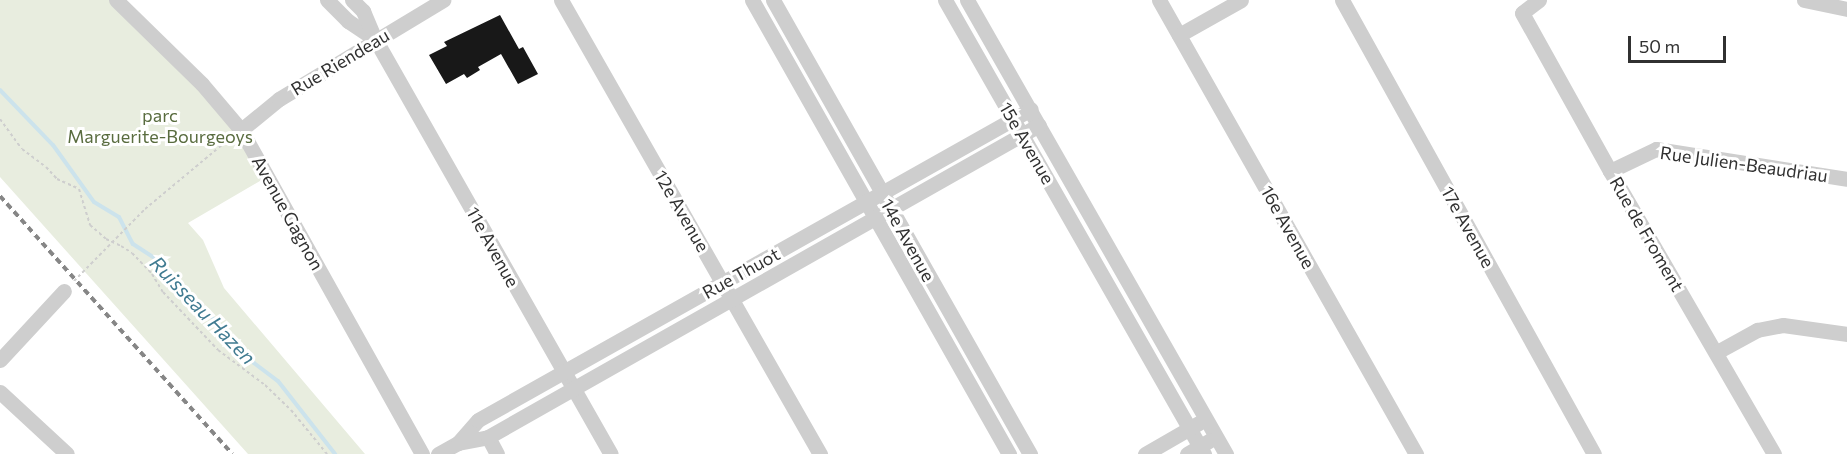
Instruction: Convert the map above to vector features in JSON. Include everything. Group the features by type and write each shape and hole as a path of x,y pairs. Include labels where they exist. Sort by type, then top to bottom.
{"street":[{"name":"Avenue Gagnon","path":"116,0 202,84 241,130 422,454"},
{"name":"11e Avenue","path":"327,0 348,21 375,39"},
{"name":"11e Avenue","path":"352,0 363,11 375,39 611,454"},
{"name":"Rue Riendeau","path":"241,130 279,99 443,0"},
{"name":"12e Avenue","path":"561,0 820,454"},
{"name":"14e Avenue","path":"752,0 1009,454"},
{"name":"14e Avenue","path":"773,0 1030,454"},
{"name":"15e Avenue","path":"945,0 1190,428 1197,452"},
{"name":"15e Avenue","path":"967,0 1226,454"},
{"name":"16e Avenue","path":"1160,0 1416,454"},
{"path":"1179,35 1241,0"},
{"name":"17e Avenue","path":"1342,0 1594,454"},
{"name":"Rue de Froment","path":"1539,0 1522,13 1610,171 1717,352 1774,454"},
{"path":"1804,0 1847,9"},
{"path":"771,34 787,25"},
{"name":"Rue Thuot","path":"458,443 478,420 1030,109"},
{"name":"Rue Thuot","path":"438,454 458,443 488,437 1039,124"},
{"name":"Rue Julien-Beaudriau","path":"1610,171 1656,149 1847,178"},
{"path":"1108,285 1125,276"},
{"path":"0,360 64,291"},
{"path":"1717,352 1757,330 1783,325 1847,334"},
{"path":"0,392 67,454"},
{"path":"1145,454 1206,418"},
{"path":"488,437 497,454"},
{"path":"1197,452 1217,437"}],"path":[{"path":"0,119 22,149 46,166 57,179 79,189 90,225 106,239 132,253 152,274 163,292 218,350 265,385 291,410 327,454"},
{"path":"64,291 145,209 241,130"}],"green space":[{"name":"parc Marguerite-Bourgeoys","path":"0,0 116,0 202,84 265,178 188,223 203,240 224,288 365,454 248,454 0,177"}],"building":[{"path":"500,15 519,49 523,47 538,74 518,84 501,54 478,67 480,70 467,78 464,74 446,84 429,55 447,46 444,42"}],"waterway":[{"name":"Ruisseau Hazen","path":"0,90 53,145 94,202 119,217 133,244 162,263 254,363 278,381 335,454"}],"railway":[{"path":"0,196 232,454"}]}
